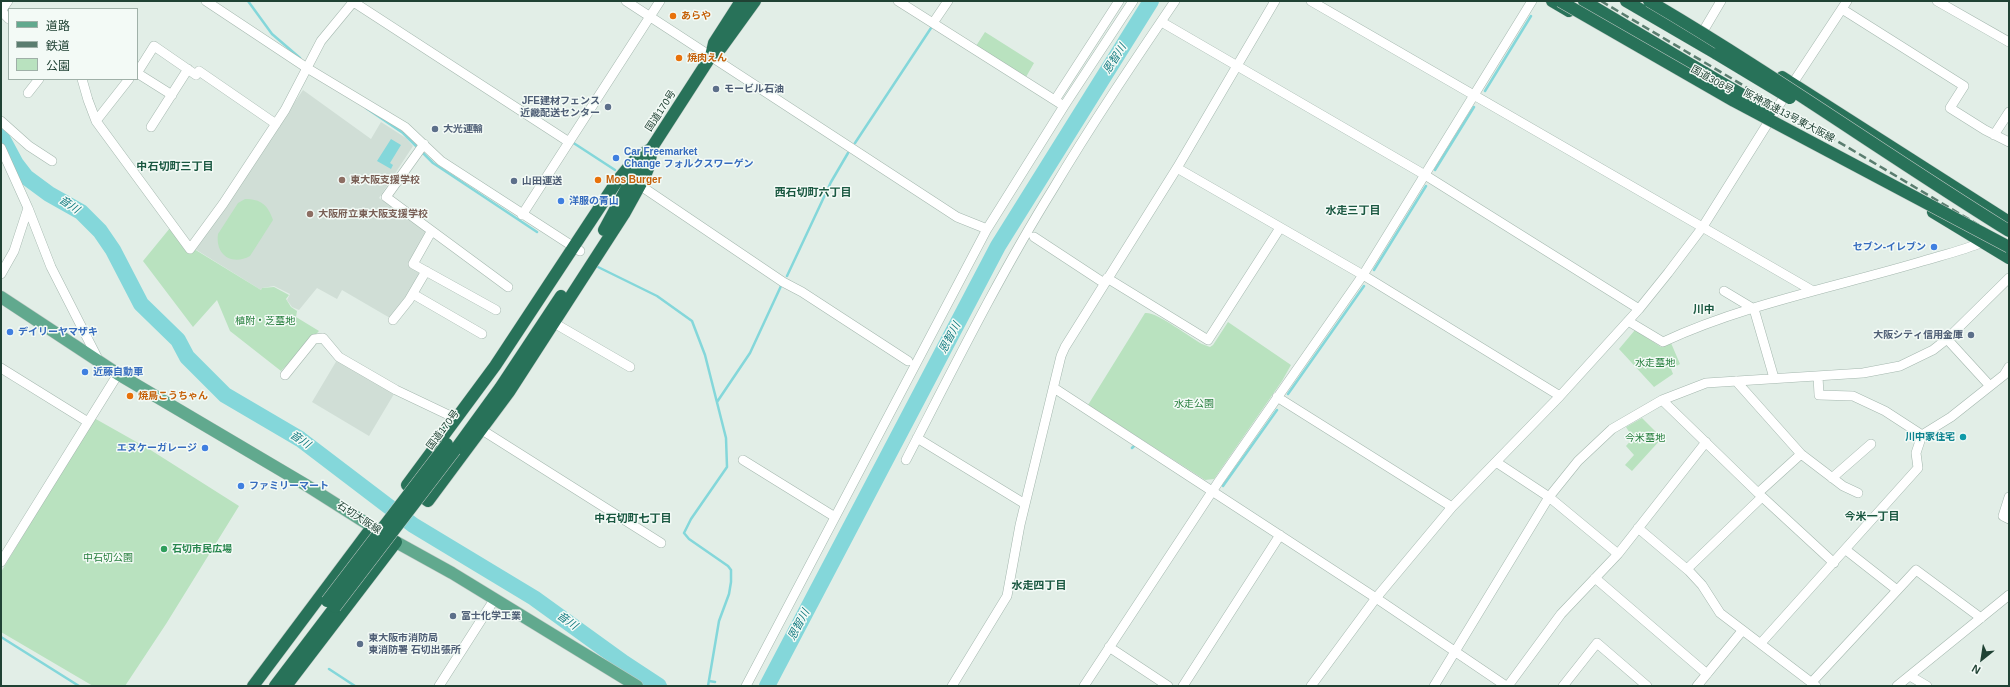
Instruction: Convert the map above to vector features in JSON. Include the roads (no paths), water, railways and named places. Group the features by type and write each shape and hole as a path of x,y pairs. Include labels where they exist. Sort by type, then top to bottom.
{"highway":[{"name":"国道170号","path":"711,56 714,43 741,1"},
{"name":"国道170号","path":"652,148 711,56 721,48 755,1"},
{"name":"国道308号","path":"1552,1 1680,76 1869,175 2009,258"},
{"name":"阪神高速13号東大阪線","path":"1560,1 1734,101 2009,247"},
{"path":"1584,1 1881,178"},
{"path":"1626,1 1926,179"},
{"name":"阪神高速13号東大阪線","path":"1649,1 1755,65 1926,179 2009,231"},
{"path":"1658,1 1705,28 2009,222"},
{"path":"652,148 649,166 636,183 554,323 482,430 428,501 407,485 457,419 577,249 617,181 636,158 652,148"},
{"name":"国道170号","path":"451,447 577,249 601,217 636,183"},
{"name":"国道170号","path":"263,686 331,604 451,447 495,395 530,344 609,221 636,183"},
{"path":"253,686 372,527"},
{"path":"286,686 396,542"},
{"name":"国道170号","path":"275,686 331,604"}],"main road":[{"name":"石切大阪線","path":"1,298 118,374 306,485 396,542 407,546 637,686"}],"street":[{"path":"3,15 8,1"},
{"path":"206,1 307,68 405,127 441,161 522,215 577,249"},
{"path":"82,80 96,121 190,249 276,124 321,41 353,1 569,142"},
{"path":"626,1 957,217 987,229"},
{"path":"522,215 660,1"},
{"path":"898,1 1064,106"},
{"path":"933,24 948,1"},
{"path":"746,686 987,229 1064,106 1133,1"},
{"path":"906,460 997,286 1052,189 1146,43 1175,1"},
{"path":"952,686 1007,596 1025,504 1061,356 1106,280 1178,168 1275,1"},
{"path":"1312,1 1813,291"},
{"path":"1084,686 1212,491 1363,275 1532,1"},
{"path":"1705,28 1721,1"},
{"path":"1937,1 2009,42"},
{"path":"1055,100 1116,2"},
{"path":"1311,686 1376,598 1452,507 1560,396 1639,309 1702,228 1845,5 1964,86 1950,108 2009,142"},
{"path":"1165,24 1425,175 1639,309"},
{"path":"138,71 154,46 196,75 199,71 276,124"},
{"path":"151,127 188,69"},
{"path":"138,74 172,95"},
{"path":"28,93 38,80"},
{"path":"96,121 128,80"},
{"path":"1994,134 2009,112"},
{"path":"1,121 29,146 52,161"},
{"path":"424,144 386,197 431,232 508,286"},
{"path":"1,148 28,208 51,267 100,362"},
{"path":"1178,168 1363,275 1560,396"},
{"path":"636,183 783,282 802,292 908,361"},
{"path":"1,274 14,251 28,208"},
{"path":"1034,237 1208,340 1280,228"},
{"path":"431,232 413,264 496,310"},
{"path":"1628,321 1663,342 1700,325 1813,291 1881,274 1983,242"},
{"path":"393,320 413,294 426,271"},
{"path":"1434,686 1549,497 1578,461 1612,429 1662,400 1706,383 1863,373 1900,366 1933,350 1947,339 2009,278"},
{"path":"1724,291 1754,309 1774,378"},
{"path":"413,294 482,334"},
{"path":"554,323 630,367"},
{"path":"286,375 314,340 323,338 339,357 396,390 457,419"},
{"path":"1947,339 1990,386"},
{"path":"1,368 88,422"},
{"path":"1760,644 1846,550 1918,468 1916,453 1922,435 1951,417 2004,375 2009,368"},
{"path":"1,562 118,374"},
{"path":"1818,376 1819,395 1853,396 1885,411 1922,435"},
{"path":"1736,381 1801,454 1843,486 1858,493"},
{"path":"1054,388 1376,598 1507,686 1561,614 1618,554 1706,442"},
{"path":"1277,398 1452,507"},
{"path":"1662,400 1760,495 1834,563"},
{"path":"482,430 661,543"},
{"path":"918,438 1025,504"},
{"path":"1832,478 1871,444"},
{"path":"1687,568 1801,454"},
{"path":"744,460 835,517"},
{"path":"1496,462 1549,497 1618,554"},
{"path":"2009,497 2003,516 2009,519"},
{"path":"1638,528 1687,568 1702,585 1720,613 1814,684 1916,570 1981,618"},
{"path":"1183,686 1280,535"},
{"path":"1846,550 1897,590"},
{"path":"1595,578 1707,674"},
{"path":"1897,686 2009,595"},
{"path":"440,686 494,600"},
{"path":"1697,686 1742,631"},
{"path":"1563,686 1597,643 1647,686"},
{"path":"1109,647 1168,686"},
{"path":"1910,676 1927,686"}],"water":[{"path":"391,139 401,145 390,163 393,165 391,169 377,161"}],"waterway":[{"path":"248,1 272,34 300,58"},
{"name":"恩智川","path":"767,686 998,246 1151,1"},
{"path":"1485,91 1531,16"},
{"path":"855,143 931,28"},
{"path":"1435,170 1474,107"},
{"path":"366,108 403,133 433,163 537,232"},
{"name":"音川","path":"1,136 16,164 26,177 49,194 81,212 100,231 113,250 141,304 178,340 187,357 225,395 300,439 413,525 534,598 624,663 659,686"},
{"path":"572,142 615,170"},
{"path":"787,276 831,182 848,153"},
{"path":"1374,270 1426,186"},
{"path":"598,267 657,296 692,321 705,355 726,438 727,467 691,519 684,533 689,539 728,566 731,570 729,594 719,621 708,686"},
{"path":"717,402 750,353 781,286"},
{"path":"1288,394 1364,286"},
{"path":"1223,486 1277,410"},
{"path":"1,637 79,686"},
{"path":"329,669 355,686"},
{"path":"709,681 715,682"}],"railway":[{"path":"1601,1 2009,243"}],"place":[{"name":"あらや","path":"673,16"},
{"name":"焼肉えん","path":"679,58"},
{"name":"モービル石油","path":"716,89"},
{"name":"JFE建材フェンス 近畿配送センター","path":"608,107"},
{"name":"大光運輸","path":"435,129"},
{"name":"Car Freemarket Change フォルクスワーゲン","path":"616,158"},
{"name":"東大阪支援学校","path":"342,180"},
{"name":"Mos Burger","path":"598,180"},
{"name":"山田運送","path":"514,181"},
{"name":"洋服の青山","path":"561,201"},
{"name":"大阪府立東大阪支援学校","path":"310,214"},
{"name":"セブン-イレブン","path":"1934,247"},
{"name":"デイリーヤマザキ","path":"10,332"},
{"name":"大阪シティ信用金庫","path":"1971,335"},
{"name":"近藤自動車","path":"85,372"},
{"name":"焼鳥こうちゃん","path":"130,396"},
{"name":"川中家住宅","path":"1963,437"},
{"name":"エヌケーガレージ","path":"205,448"},
{"name":"ファミリーマート","path":"241,486"},
{"name":"石切市民広場","path":"164,549"},
{"name":"冨士化学工業","path":"453,616"},
{"name":"東大阪市消防局 東消防署 石切出張所","path":"360,644"}],"district":[{"name":"中石切町三丁目","path":"175,167"},
{"name":"西石切町六丁目","path":"813,193"},
{"name":"水走三丁目","path":"1353,211"},
{"name":"川中","path":"1704,310"},
{"name":"今米一丁目","path":"1872,517"},
{"name":"中石切町七丁目","path":"633,519"},
{"name":"水走四丁目","path":"1039,586"}],"park label":[{"name":"植附・芝墓地","path":"265,321"},
{"name":"水走墓地","path":"1655,363"},
{"name":"水走公園","path":"1194,404"},
{"name":"今米墓地","path":"1645,438"},
{"name":"中石切公園","path":"108,558"}]}
